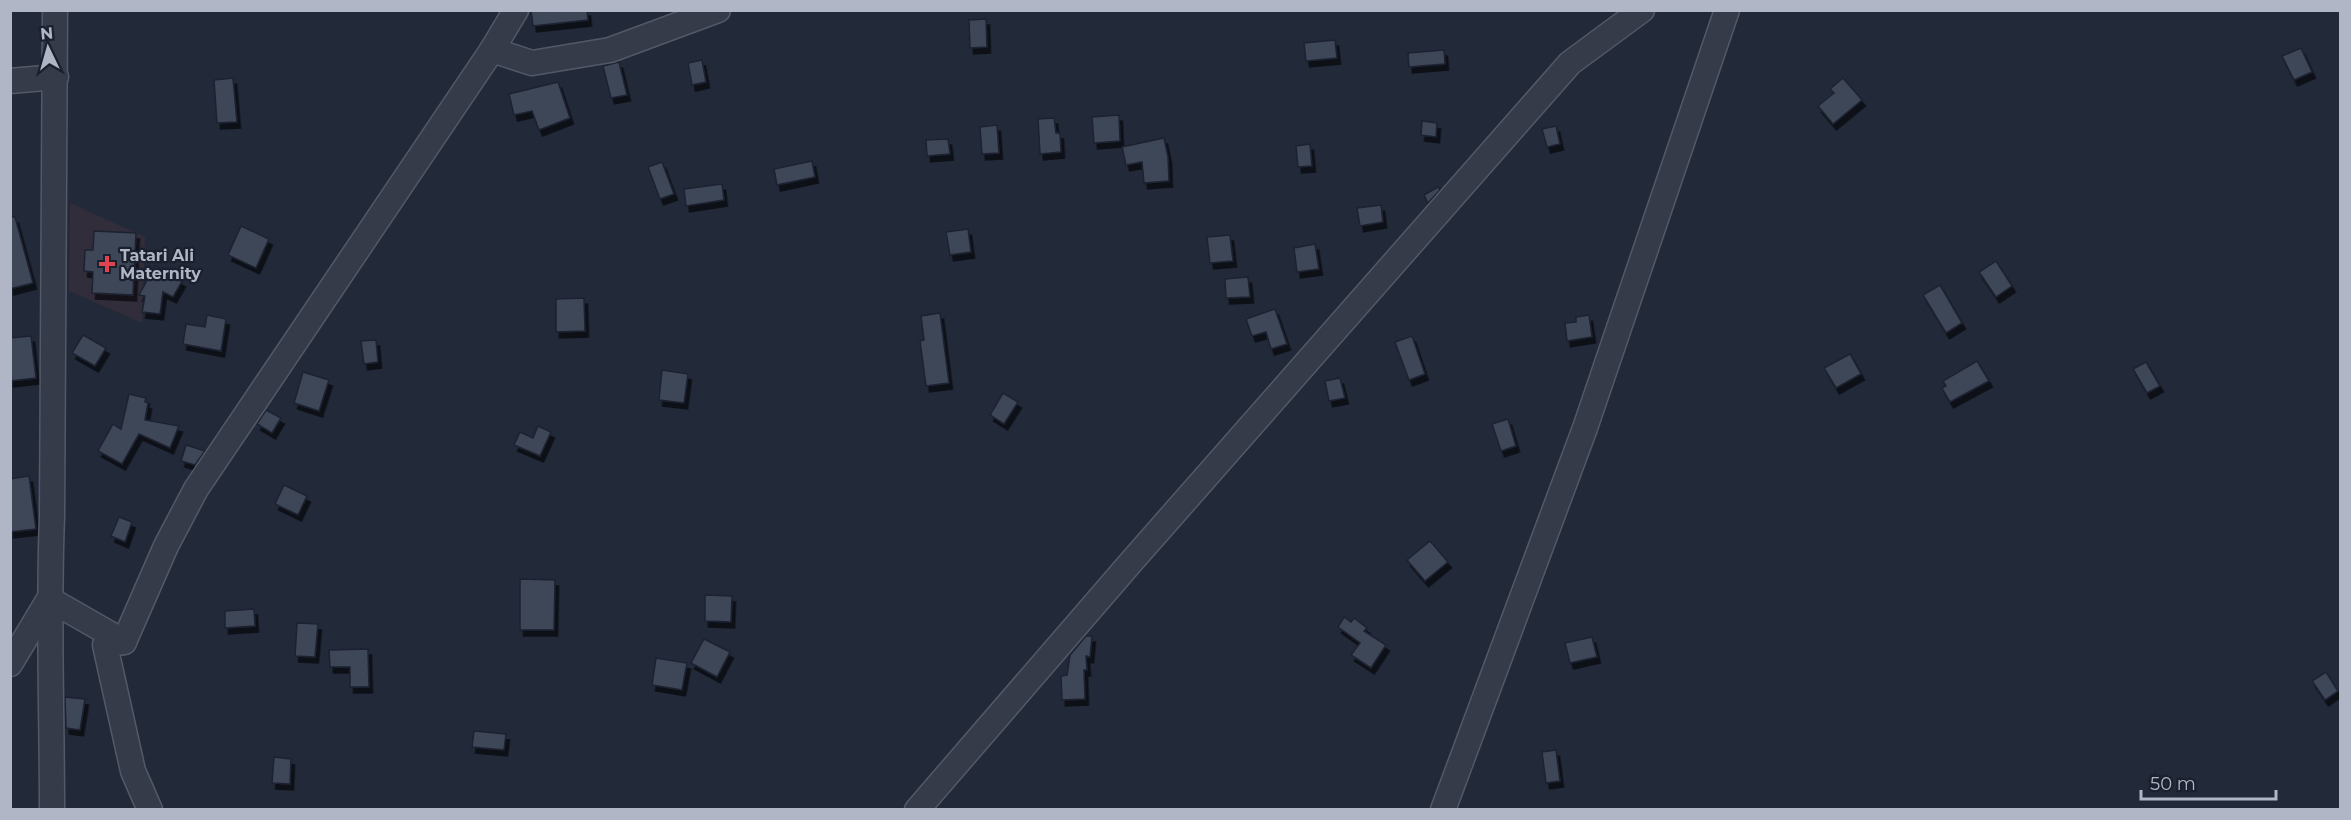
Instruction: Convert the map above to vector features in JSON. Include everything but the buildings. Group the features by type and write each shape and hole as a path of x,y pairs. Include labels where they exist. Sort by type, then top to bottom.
{"street":[{"path":"52,810 52,669 49,599 52,517 55,10"},
{"path":"124,642 166,546 196,489 492,50 516,10"},
{"path":"492,50 532,63 610,50 718,10"},
{"path":"917,810 1132,561 1570,63 1642,10"},
{"path":"1443,810 1585,428 1727,10"},
{"path":"10,81 56,77"},
{"path":"49,599 124,642"},
{"path":"10,664 49,599"},
{"path":"124,642 105,645 134,771 150,810"}],"shaded area":[{"name":"Tatari Ali Maternity","path":"70,203 145,237 142,323 69,291"}],"place":[{"name":"Tatari Ali Maternity","path":"107,264"}]}
